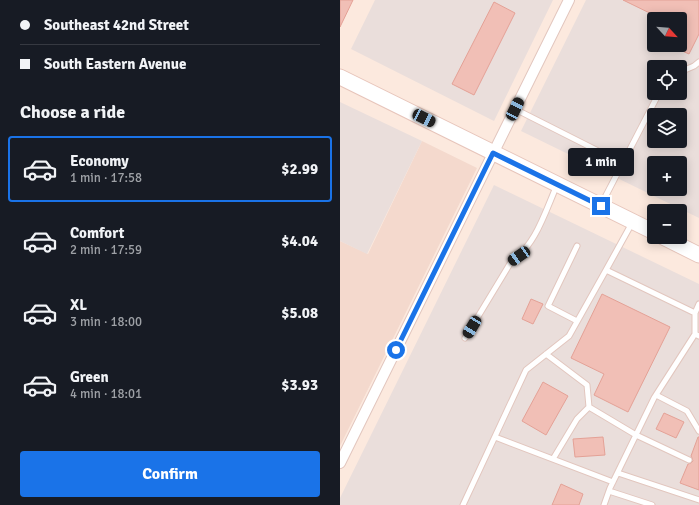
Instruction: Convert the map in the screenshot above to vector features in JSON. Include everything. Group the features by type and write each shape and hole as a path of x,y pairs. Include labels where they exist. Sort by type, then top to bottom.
{"main road":[{"path":"340,77 647,229"},
{"path":"677,244 699,255"}],"street":[{"path":"340,463 569,0"}],"lane":[{"path":"687,69 699,62"},
{"path":"601,206 654,100"},
{"path":"515,109 622,163"},
{"path":"465,338 510,262 519,256 534,237 557,184"},
{"path":"463,505 526,370 568,336 632,222"},
{"path":"577,246 548,306 577,321"},
{"path":"606,270 695,313"},
{"path":"606,505 609,490 656,395 697,335 695,313 699,304"},
{"path":"546,354 588,385 589,407"},
{"path":"656,395 687,411 699,431"},
{"path":"589,407 636,435 689,460"},
{"path":"554,460 577,418 589,407"},
{"path":"495,437 613,482"},
{"path":"618,473 699,500"},
{"path":"609,490 652,505"}],"shaded area":[{"path":"375,0 553,0 494,121 351,49"},
{"path":"586,0 699,0 699,218 687,212 687,204 670,204 654,196 687,196 687,156 647,156 647,193 521,131"},
{"path":"340,102 422,141 367,254 340,241"},
{"path":"422,141 477,168 340,446 340,241 368,254"},
{"path":"494,185 699,284 699,505 340,505 340,498"}],"building":[{"path":"340,0 353,0 340,27"},
{"path":"623,0 699,0 699,34 689,54 684,52 687,52 687,12 648,12"},
{"path":"494,2 515,13 474,95 452,84"},
{"path":"602,294 670,327 628,412 594,395 604,374 571,358"},
{"path":"531,299 543,304 533,324 522,319"},
{"path":"543,382 568,396 546,435 522,421"},
{"path":"664,413 684,422 676,438 656,429"},
{"path":"603,437 605,455 575,457 573,439"},
{"path":"698,437 699,490 680,483 688,464 693,461 691,456"},
{"path":"561,484 583,494 579,505 552,505"}],"route":[{"path":"396,350 493,153 601,206"}]}
